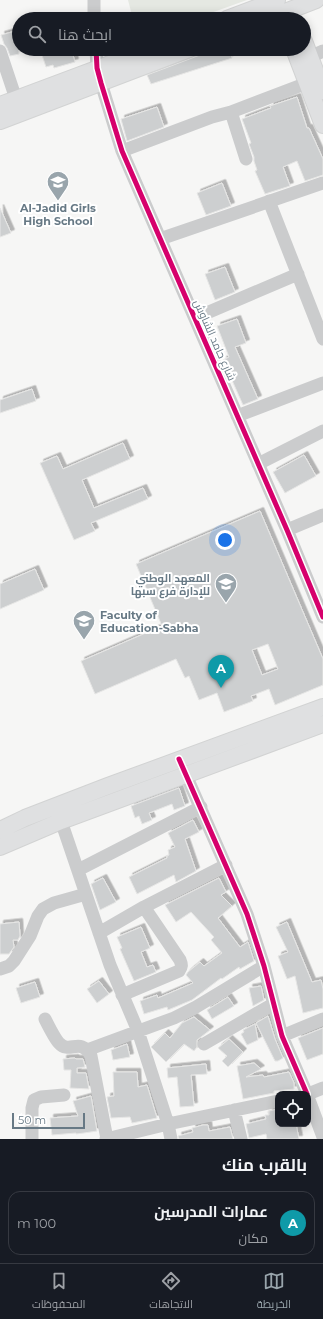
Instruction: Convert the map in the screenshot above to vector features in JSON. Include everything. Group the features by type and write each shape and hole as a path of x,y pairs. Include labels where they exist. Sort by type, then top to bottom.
{"main road":[{"path":"265,12 316,0"},
{"path":"317,54 323,91"},
{"path":"0,121 99,76 137,56"},
{"path":"0,105 16,99 166,56"},
{"path":"297,56 323,125"},
{"path":"0,847 59,814 179,759 323,706"},
{"path":"0,830 59,814 186,774 323,724"}],"street":[{"path":"94,0 94,12"},
{"path":"0,51 16,99"},
{"name":"شارع حامد الشاوش","path":"97,56 99,76 122,151 322,610"},
{"path":"122,151 212,117 231,112 307,82"},
{"path":"231,112 246,159"},
{"path":"160,239 323,183"},
{"path":"269,201 323,339"},
{"path":"195,318 298,274"},
{"path":"237,416 323,383"},
{"path":"258,464 323,431"},
{"path":"287,530 323,515"},
{"path":"179,759 247,914 264,966 282,1036 306,1091"},
{"path":"78,870 201,807"},
{"path":"59,814 99,933 122,995 138,1031 168,1124 171,1139"},
{"path":"99,933 144,907 226,865"},
{"path":"0,969 9,966 14,961 30,936 43,908 54,903 86,894"},
{"path":"122,995 179,971 182,965 144,907"},
{"path":"87,1050 174,1018 196,1007 264,966"},
{"path":"204,1044 273,1004"},
{"path":"45,1019 59,1043 66,1047 82,1047 87,1050 91,1056 107,1139 168,1124 275,1102"},
{"path":"282,1036 323,1019"},
{"path":"311,1092 323,1088"},
{"path":"32,1139 32,1108 34,1100 41,1097 64,1095"},
{"path":"311,1105 323,1137"},
{"path":"234,1110 241,1139"}],"shaded area":[{"path":"128,0 247,0 214,12 131,12"}],"building":[{"path":"12,32 12,56 10,56 1,35"},
{"path":"42,56 73,56 75,62 54,68 53,65 46,67"},
{"path":"197,56 231,56 232,58 151,84 147,75"},
{"path":"297,97 307,128 309,128 323,159 323,175 305,181 297,161 283,167 290,186 265,194 255,171 257,170 249,144 251,143 242,119 271,108 270,106"},
{"path":"157,107 164,127 127,141 121,119"},
{"path":"222,183 231,206 206,215 197,193"},
{"path":"0,208 11,233 0,237"},
{"path":"225,267 235,292 215,300 205,274"},
{"path":"237,319 246,343 235,347 258,399 243,405 223,360 229,357 217,326"},
{"path":"32,389 36,401 0,413 0,400"},
{"path":"123,443 130,459 82,480 94,508 143,488 148,499 91,523 95,531 74,540 40,463 57,456 63,469"},
{"path":"304,455 316,476 285,493 273,472"},
{"name":"المعهد الوطني للإدارة فرع سبها","path":"260,511 323,659 323,685 275,705 269,689 251,696 253,701 224,712 217,693 199,700 189,676 185,678 176,659 95,694 81,661 162,626 136,564","holes":["268,644 278,669 262,675 252,650"]},
{"path":"35,569 44,590 0,609 0,584"},
{"path":"179,788 185,806 174,810 172,804 149,813 152,820 142,824 139,816 135,818 131,806"},
{"path":"193,820 199,832 185,839 196,871 176,882 174,875 137,894 129,877 167,858 169,855 168,850 175,847 168,833"},
{"path":"103,878 116,902 100,910 91,884"},
{"path":"219,878 226,892 221,895 232,906 218,918 240,947 248,942 254,961 240,969 239,967 222,979 221,978 192,1000 168,1010 167,1007 144,1014 140,1001 157,995 158,998 193,983 186,975 188,972 200,962 204,966 222,953 211,940 214,937 191,912 176,922 165,905"},
{"path":"19,922 20,936 18,940 13,940 14,947 9,954 0,954 0,924"},
{"path":"287,922 312,982 321,980 323,989 323,1008 303,1013 295,976 287,979 278,956 288,952 276,927"},
{"path":"141,927 150,948 141,952 147,967 153,965 156,972 134,981 120,949 122,948 117,937"},
{"path":"99,981 109,994 97,1003 87,989"},
{"path":"35,982 40,997 21,1003 16,988"},
{"path":"261,986 264,1000 253,1006 249,988"},
{"path":"228,997 234,1006 212,1019 207,1010"},
{"path":"268,1016 283,1058 278,1061 275,1061 256,1023"},
{"path":"194,1017 210,1030 197,1040 197,1047 194,1051 184,1044 166,1062 151,1047 165,1033 170,1038 182,1023"},
{"path":"255,1024 258,1040 247,1045 241,1034 244,1032 243,1030"},
{"path":"323,1028 323,1054 307,1060 298,1038"},
{"path":"229,1039 243,1052 228,1067 222,1061 227,1056 218,1048"},
{"path":"127,1044 130,1057 113,1060 111,1050"},
{"path":"63,1059 83,1059 85,1067 77,1068 77,1073 86,1073 89,1089 70,1088 71,1070 64,1070"},
{"path":"254,1063 261,1069 246,1077 263,1075 264,1077 289,1072 294,1083 294,1089 274,1091 274,1093 243,1099 237,1066"},
{"path":"206,1064 207,1074 191,1075 194,1106 180,1107 177,1077 168,1078 167,1068"},
{"path":"113,1072 137,1072 138,1087 147,1085 157,1118 132,1123 130,1117 111,1118 107,1097 114,1096"},
{"path":"91,1096 97,1131 52,1135 50,1118 78,1116 73,1101"},
{"path":"275,1110 275,1127 297,1127 299,1139 267,1139 266,1134 249,1138 246,1124 266,1119 265,1115 269,1115 269,1111"},
{"path":"208,1125 209,1131 230,1127 233,1139 179,1139 178,1136 193,1132 192,1128"}],"cycle path":[{"path":"96,56 97,68 101,83 122,151 287,530 323,617"},
{"path":"179,759 247,914 264,966 282,1036 306,1091"}],"place":[{"name":"Al-Jadid Girls High School","path":"58,202"},
{"name":"المعهد الوطني للإدارة فرع سبها","path":"226,604"},
{"name":"Faculty of Education-Sabha","path":"84,640"},
{"name":"عمارات المدرسين","path":"221,688"}]}
